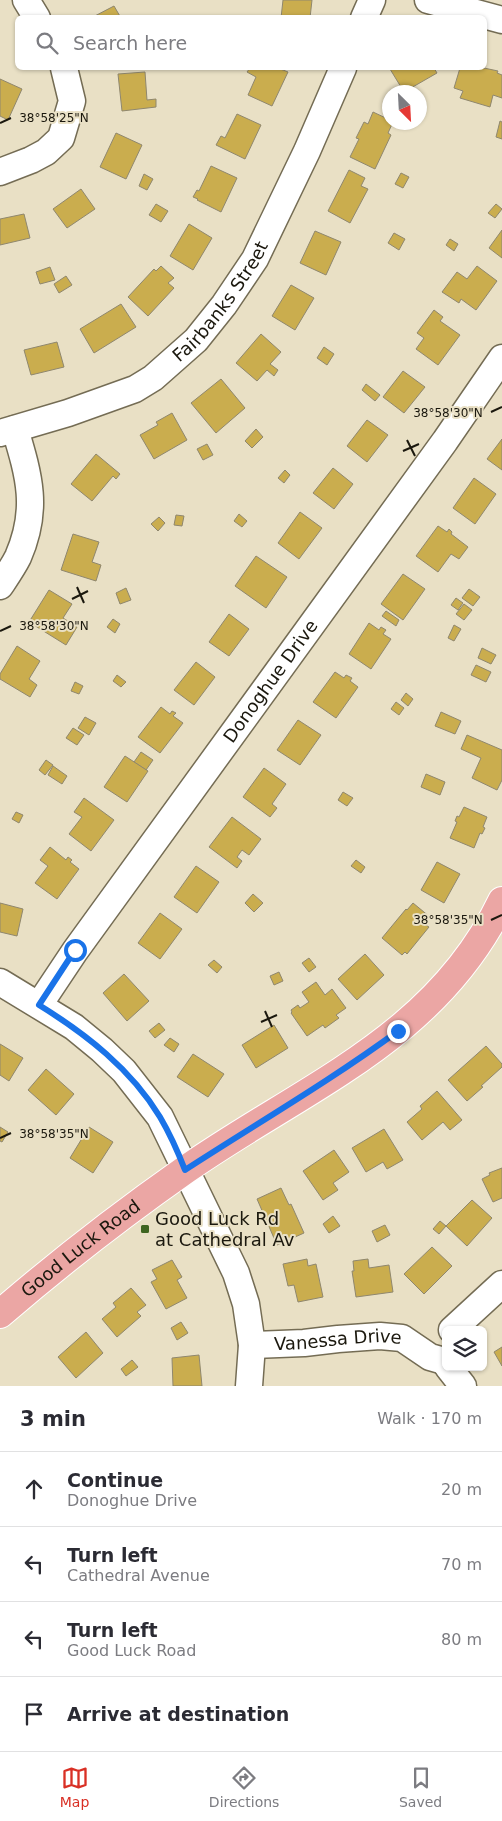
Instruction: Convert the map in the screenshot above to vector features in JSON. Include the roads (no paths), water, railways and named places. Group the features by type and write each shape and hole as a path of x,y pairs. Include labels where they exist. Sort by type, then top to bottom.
{"main road":[{"name":"Good Luck Road","path":"0,1314 92,1238 185,1170 307,1094 398,1031 428,1004 453,976 494,917 502,901"}],"street":[{"path":"26,0 35,15"},
{"path":"365,15 372,0"},
{"path":"428,0 484,15"},
{"path":"487,16 502,20"},
{"path":"0,172 46,152 61,138 72,101 64,70"},
{"name":"Fairbanks Street","path":"8,431 68,413 135,389 153,378 196,340 255,259 307,151 342,70"},
{"name":"Donoghue Drive","path":"39,1005 80,943 439,449 502,358"},
{"path":"0,586 18,557 31,509 31,488 27,471 8,431"},
{"path":"0,982 74,1027 124,1071 160,1117 236,1273 246,1304 252,1345 249,1386"},
{"path":"456,1326 502,1284"},
{"name":"Vanessa Drive","path":"252,1345 304,1343 380,1336 402,1338 442,1356"},
{"name":"Vanessa Drive","path":"452,1371 463,1386"}],"place":[{"name":"Good Luck Rd at Cathedral Av","path":"145,1229"}]}
